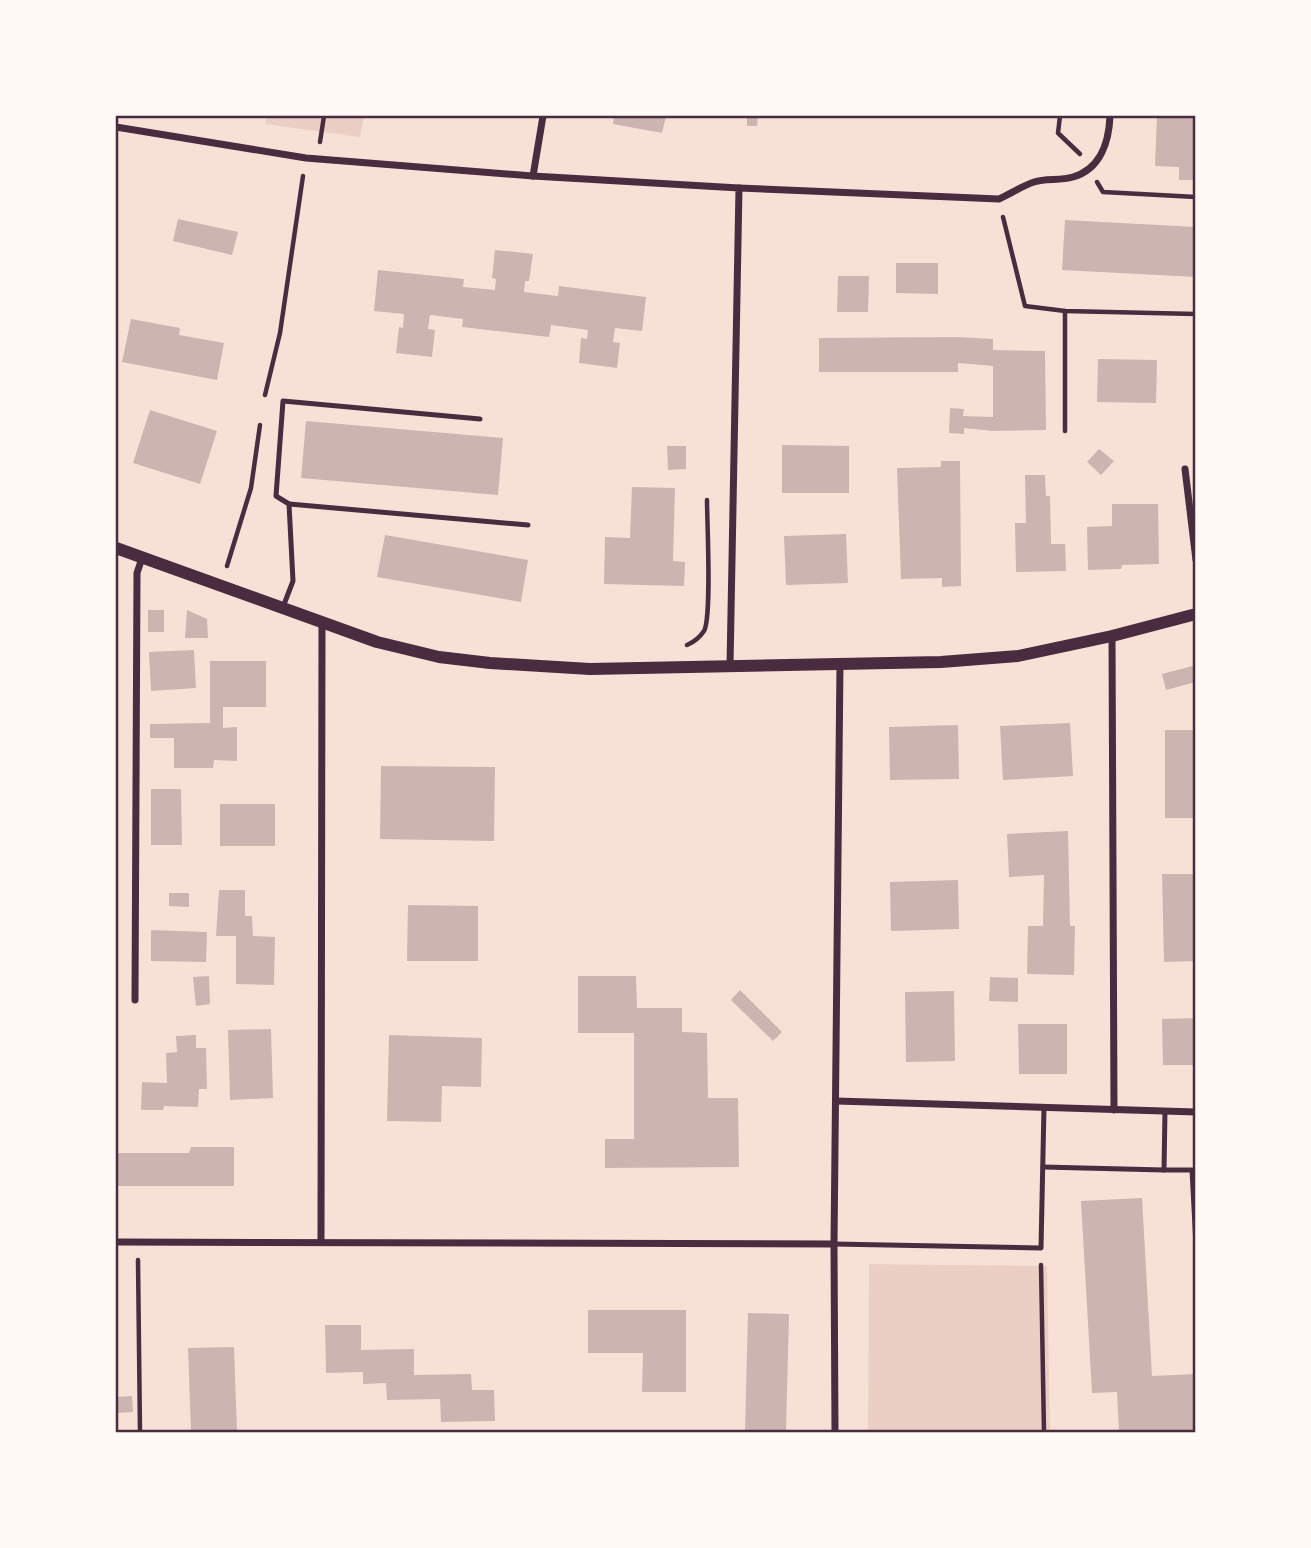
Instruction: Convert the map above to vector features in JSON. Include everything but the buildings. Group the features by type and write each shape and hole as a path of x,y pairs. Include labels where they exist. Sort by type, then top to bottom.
{"street":[{"path":"533,176 543,116"},
{"path":"116,127 318,159 533,176 999,199 1035,182 1073,177 1089,169 1104,151 1110,135 1111,116"},
{"path":"730,666 739,188"},
{"path":"1185,469 1195,560"},
{"path":"116,548 377,642 439,657 490,663 590,669 941,662 1018,656 1112,636 1195,614"},
{"path":"135,1000 137,573 142,558"},
{"path":"321,1242 322,624"},
{"path":"1112,636 1114,1110"},
{"path":"835,1433 839,664"},
{"path":"836,1101 1195,1112"},
{"path":"116,1241 834,1244"}],"lane":[{"path":"480,419 283,401 276,496 289,504 528,525"},
{"path":"282,610 293,581 289,504"},
{"path":"834,1244 1041,1248 1044,1107"},
{"path":"1164,1170 1165,1111"},
{"path":"1043,1167 1194,1170 1195,1245"}],"path":[{"path":"318,159 324,116"},
{"path":"1060,116 1058,134 1082,157"},
{"path":"265,397 280,333 306,158"},
{"path":"1094,177 1103,192 1195,197"},
{"path":"999,199 1025,306 1065,310 1195,314"},
{"path":"1065,310 1065,431"},
{"path":"227,566 251,488 261,423"},
{"path":"683,647 693,642 705,629 708,596 706,500"},
{"path":"138,1241 140,1433"},
{"path":"1041,1248 1044,1433"}],"shaded area":[{"path":"267,116 364,116 360,137 265,124"},
{"path":"869,1264 1047,1266 1050,1432 868,1432"}]}
